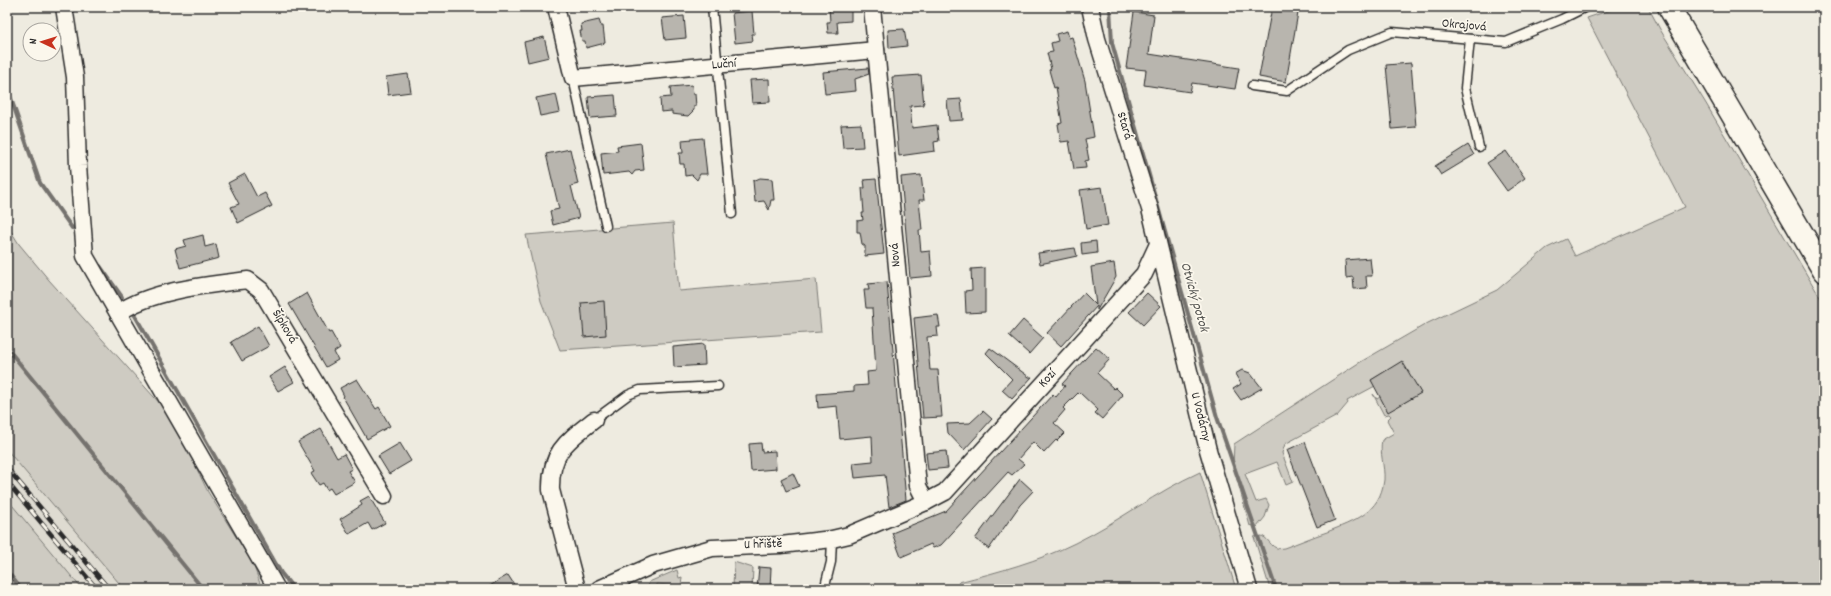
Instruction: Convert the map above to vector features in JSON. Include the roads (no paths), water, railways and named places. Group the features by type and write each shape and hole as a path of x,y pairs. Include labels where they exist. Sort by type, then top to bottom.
{"main road":[{"path":"1669,7 1824,271"}],"street":[{"path":"64,7 75,77 78,166 85,256 277,589"},
{"path":"556,7 573,78"},
{"name":"Nová","path":"872,7 918,486 926,502"},
{"name":"Stará","path":"1090,7 1097,39 1147,202 1158,244"},
{"name":"Luční","path":"573,78 876,50"},
{"name":"Kozí","path":"926,502 945,492 1144,274 1158,244"},
{"name":"U Vodárny","path":"1158,244 1208,450 1249,589"},
{"name":"Šípková","path":"118,313 136,302 200,285 248,280 262,290 384,496"},
{"path":"576,589 551,490 551,479 556,459 565,443 594,420"},
{"name":"U hřiště","path":"599,589 653,565 712,548 782,545 832,540 849,535 926,502"}],"lane":[{"path":"712,7 732,214"},
{"name":"Okrajová","path":"1252,86 1287,91 1348,50 1392,32 1506,42 1562,19 1586,7"},
{"path":"1470,39 1465,88 1479,146"},
{"path":"573,78 606,226"},
{"path":"594,420 628,395 640,390 718,386"},
{"path":"826,582 831,562 832,540"}],"waterway":[{"name":"Otvický potok","path":"1110,7 1112,43 1217,417 1276,589"},
{"path":"7,87 40,183 72,228"},
{"path":"100,266 122,297"},
{"path":"133,312 281,573 294,589"},
{"path":"7,348 203,589"},
{"path":"7,571 21,589"}],"railway":[{"path":"7,468 109,589"},
{"path":"7,482 97,589"}]}
